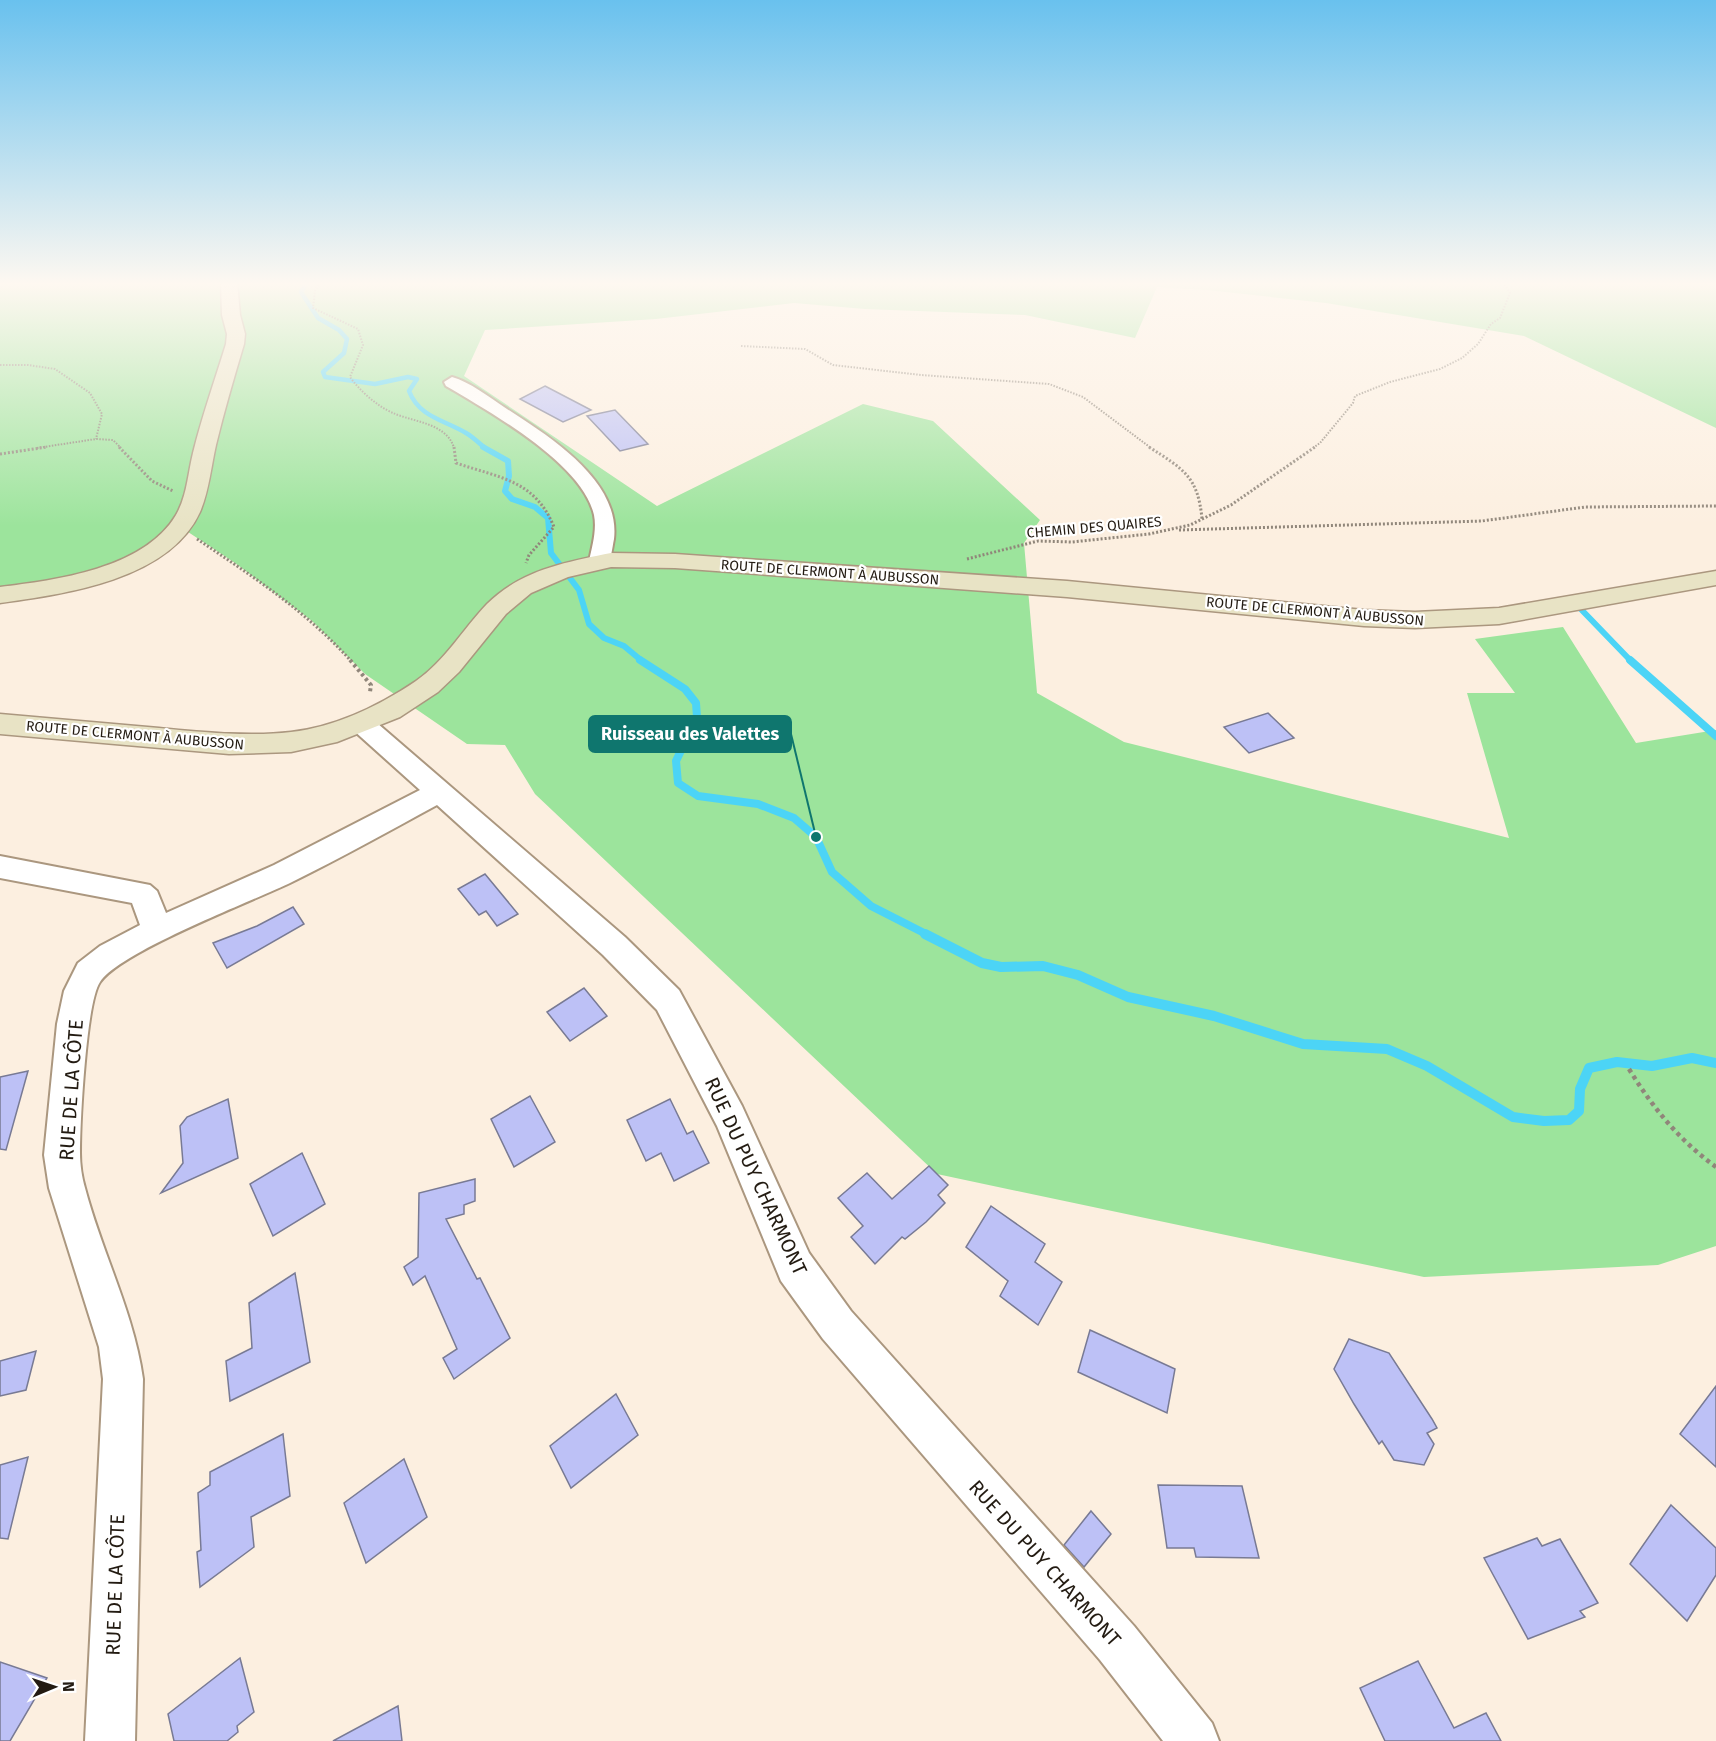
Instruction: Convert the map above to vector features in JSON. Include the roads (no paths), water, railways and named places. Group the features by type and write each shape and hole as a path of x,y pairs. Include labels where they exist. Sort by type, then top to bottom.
{"main road":[{"path":"0,595 71,583 114,570 153,550 180,526 195,494 206,443 229,363"},
{"name":"ROUTE DE CLERMONT À AUBUSSON","path":"0,724 167,740 253,744 305,739 361,723 390,710 428,686 449,666 488,618 513,595 545,576 598,561 666,560 1023,586 1332,615 1416,620 1464,620 1499,616 1716,578"}],"street":[{"path":"452,382 532,432 558,454 596,494 604,514 604,538 598,561"},
{"name":"RUE DU PUY CHARMONT","path":"361,723 614,946 668,1000 730,1117 795,1267 837,1325 1117,1643 1194,1741"},
{"name":"RUE DE LA CÔTE","path":"110,1741 123,1379 119,1347 67,1188 62,1155 74,1024 80,991 88,972 111,955 157,930 284,873 439,792"},
{"path":"0,867 140,893 147,899 157,930"}],"waterway":[{"path":"333,363 323,372 325,377 375,384 408,377 417,379 409,391 419,407 433,417 469,435 485,448"},
{"path":"483,447 508,461 509,476 505,491 512,499 535,507 548,518 551,553 579,590 589,624 604,638 624,646 642,661"},
{"path":"1575,603 1630,660"},
{"path":"640,660 685,689 696,703 697,717 676,761 678,783 698,796 758,804 794,818 816,837 832,872 871,906 928,935"},
{"path":"1630,660 1716,736"},
{"path":"925,934 982,963 1001,967 1043,966 1078,975 1128,997 1214,1016 1303,1044 1387,1049 1427,1066 1513,1117 1544,1121 1569,1120 1579,1111 1580,1089 1589,1068 1617,1062 1652,1066 1692,1058 1716,1063"}],"place":[{"name":"Ruisseau des Valettes","path":"816,837"}]}
